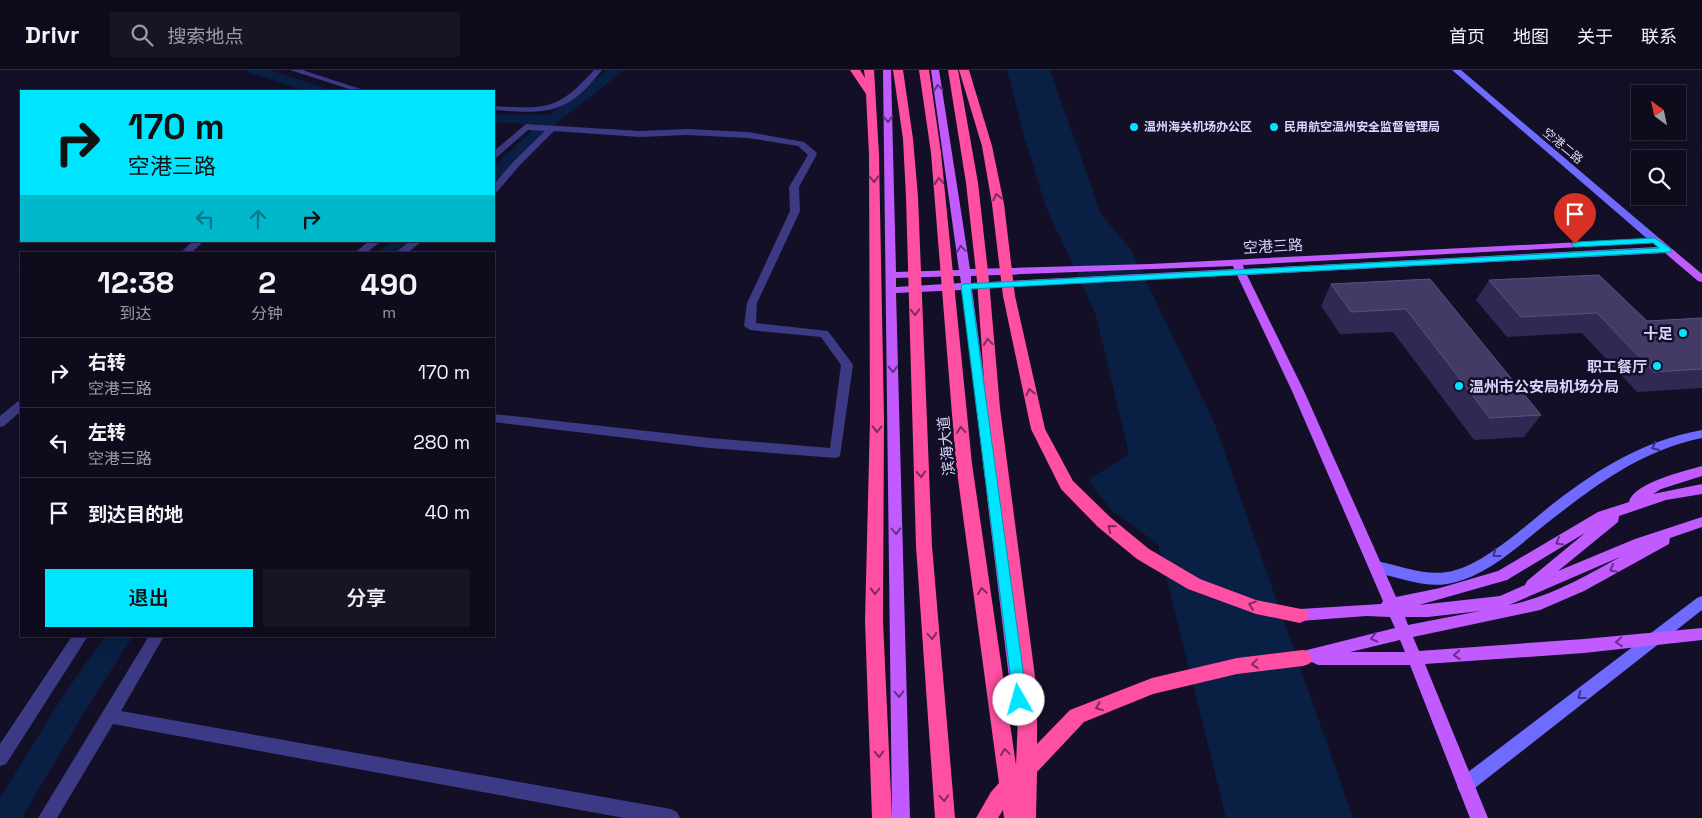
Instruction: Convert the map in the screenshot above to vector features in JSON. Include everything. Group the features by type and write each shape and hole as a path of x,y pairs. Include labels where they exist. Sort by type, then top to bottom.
{"highway":[{"path":"855,70 871,95"},
{"path":"869,70 874,155 877,419 874,621 882,818"},
{"name":"滨海大道","path":"924,70 936,153 964,464 1014,818"},
{"path":"952,70 972,183 996,427 1028,692 1026,818"},
{"path":"964,70 987,146 998,204 1009,296 1038,429 1067,485 1104,522 1144,554 1194,584 1256,607 1300,615"},
{"name":"滨海大道","path":"894,71 908,139 912,197 924,546 945,818"},
{"path":"986,818 998,799 1077,716 1152,686 1237,666 1303,658"}],"main road":[{"path":"935,70 965,280 1035,818"},
{"name":"空港二路","path":"1456,70 1655,240"},
{"path":"894,71 892,290 901,818"},
{"path":"1655,240 1702,279"},
{"name":"空港三路","path":"892,290 965,280 1238,268 1655,240"},
{"name":"空港三路","path":"1238,268 1668,250"},
{"path":"1238,268 1298,391 1376,567 1439,714 1479,818"},
{"name":"空港三路","path":"892,275 965,280"},
{"path":"1376,567 1397,570 1421,577 1445,579 1471,572 1577,492 1633,457 1666,442 1702,434"},
{"path":"1398,619 1454,614 1524,592 1656,485 1702,472"},
{"path":"1366,610 1440,594 1502,576 1603,516 1666,494 1702,489"},
{"path":"1300,615 1366,610 1428,611 1501,602 1640,543 1702,522"},
{"path":"1303,658 1375,638 1535,606 1579,587 1685,527"},
{"path":"1465,785 1702,602"},
{"path":"1303,658 1400,659 1584,646 1702,634"}],"street":[{"path":"294,70 360,90"},
{"path":"495,108 539,110 552,108 568,101 598,70"},
{"path":"495,154 526,127 640,134 687,132 748,135 801,144 813,154 794,187 795,211 752,303 750,326 824,334 847,365 836,453 710,443 495,418"},
{"path":"495,189 548,128"},
{"path":"186,252 198,242"},
{"path":"361,252 375,242"},
{"path":"402,252 416,242"},
{"path":"0,423 20,406"},
{"path":"0,758 80,637"},
{"path":"48,818 156,637"},
{"path":"109,716 671,818"}],"water":[{"path":"1007,70 1050,70 1101,214 1131,250 1214,422 1353,818 1226,818 1158,544 1111,510 1088,480 1129,454 1096,315 1046,207 1023,133"}],"building":[{"path":"1599,275 1647,321 1702,318 1702,369 1654,372 1597,313 1521,317 1489,280"},
{"path":"1430,279 1541,415 1490,418 1406,309 1351,312 1331,284"}],"waterway":[{"path":"255,70 317,90"},
{"path":"552,120 617,70"},
{"path":"495,118 552,120"},
{"path":"495,174 552,120"},
{"path":"389,252 403,242"},
{"path":"5,818 73,705 119,637"}],"place":[{"name":"温州海关机场办公区","path":"1134,127"},
{"name":"民用航空温州安全监督管理局","path":"1274,127"},
{"name":"十足","path":"1683,333"},
{"name":"职工餐厅","path":"1657,366"},
{"name":"温州市公安局机场分局","path":"1459,386"}],"route":[{"path":"1019,700 966,286 1152,278 1668,250 1655,240 1575,244"}]}
